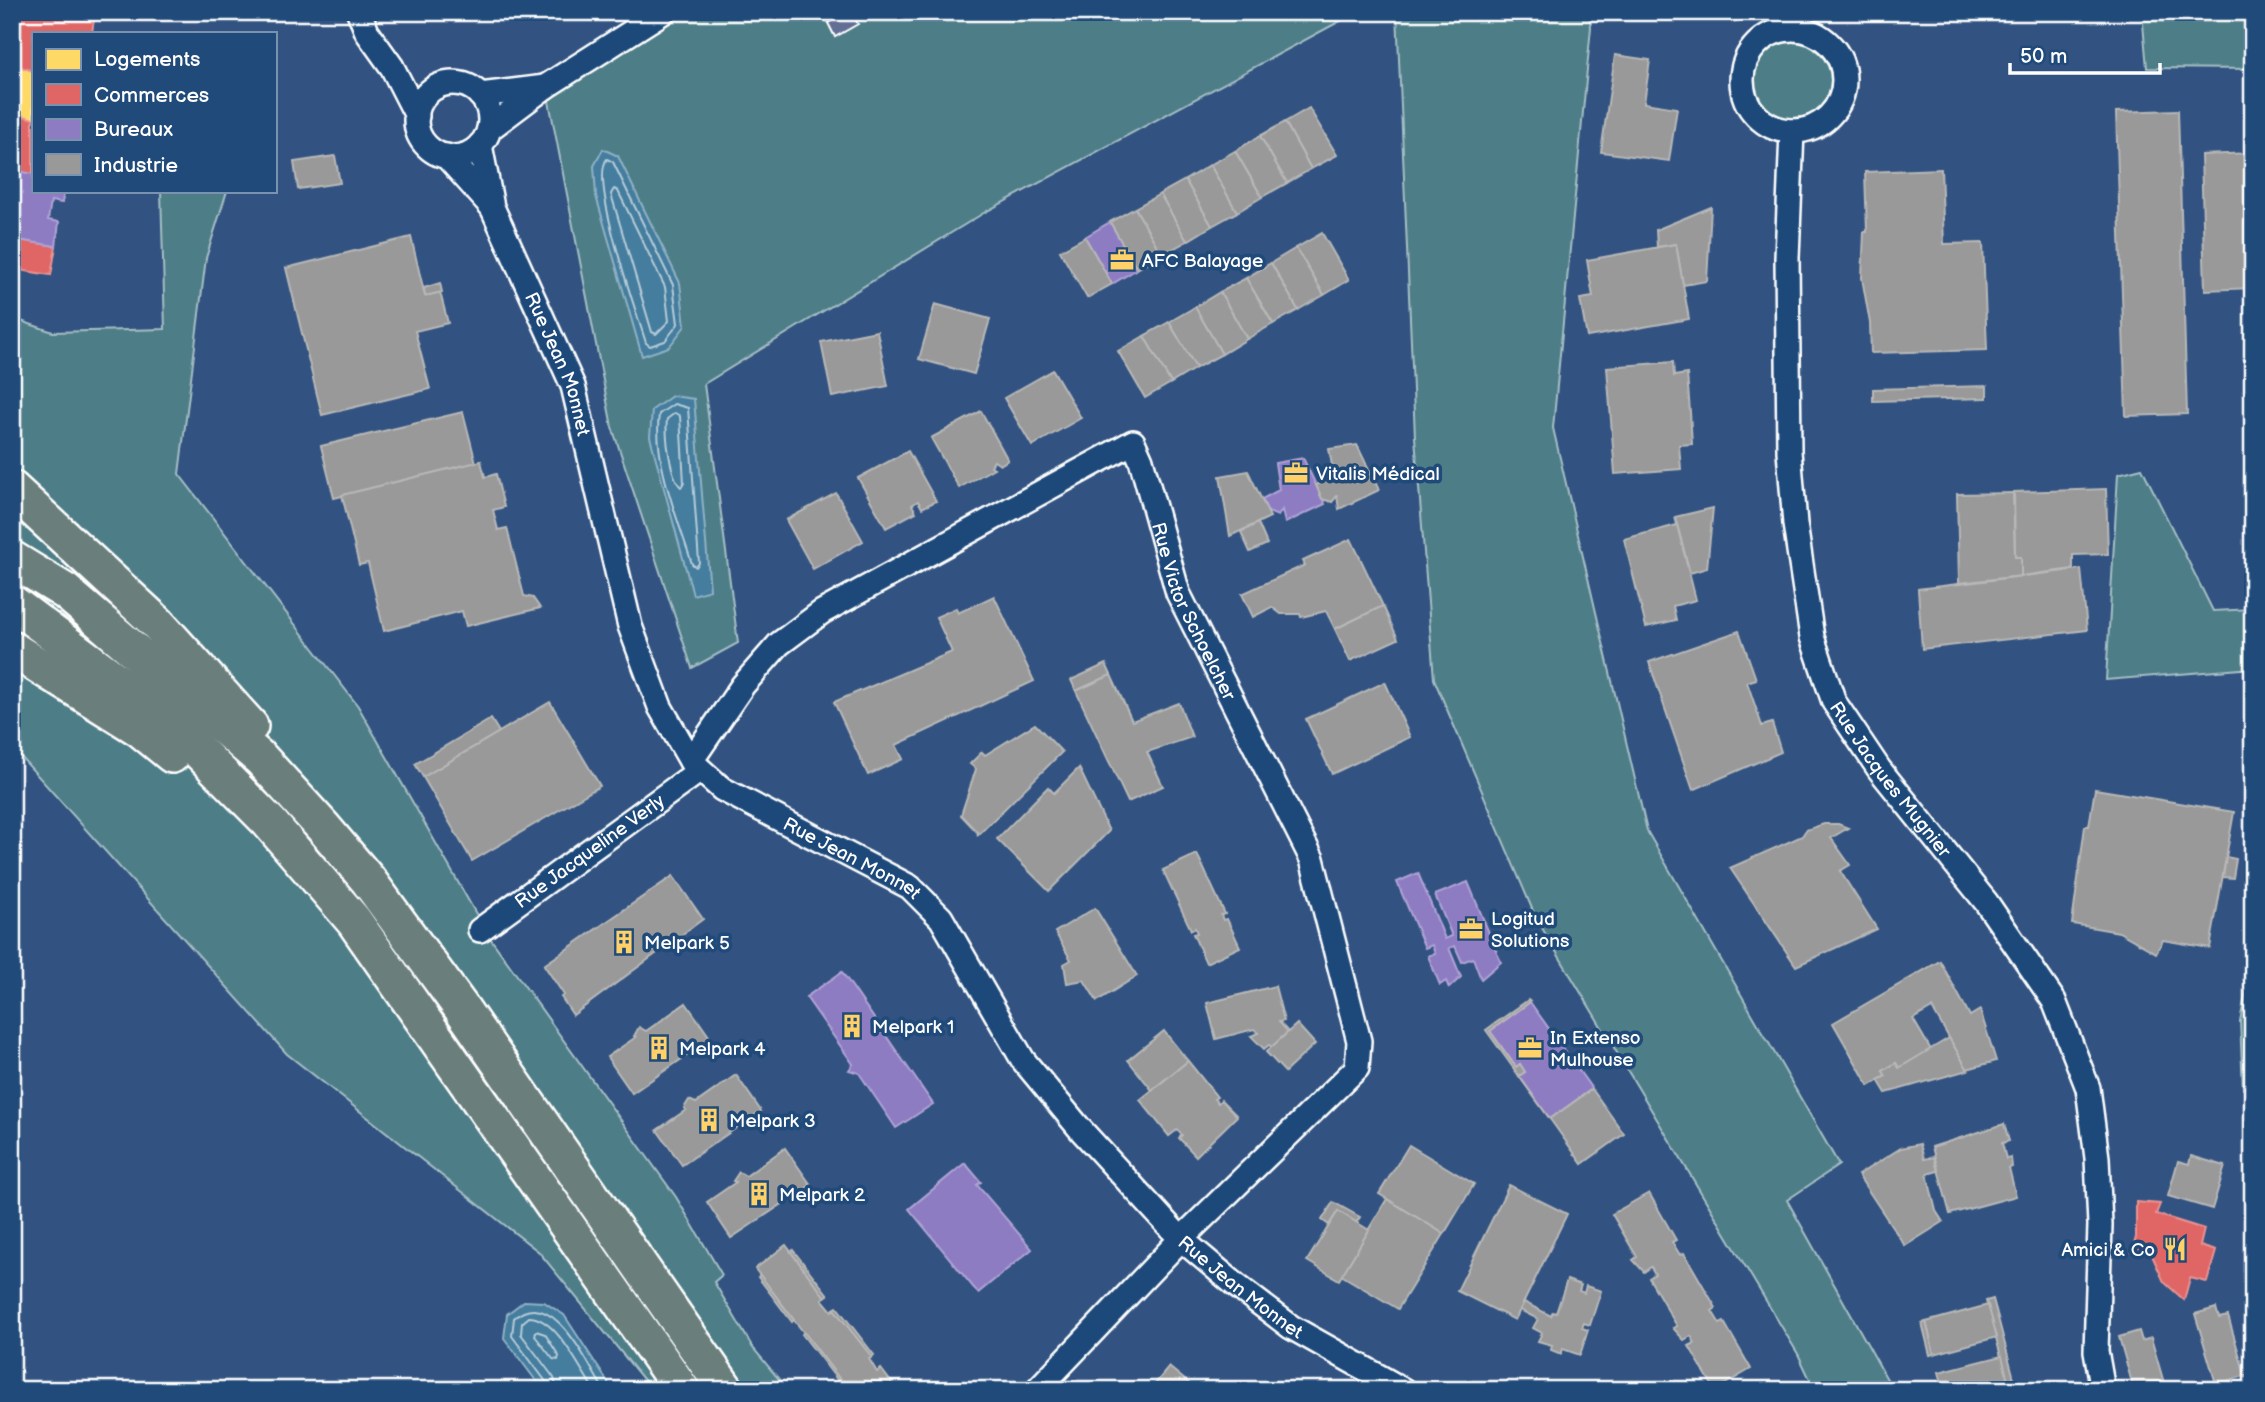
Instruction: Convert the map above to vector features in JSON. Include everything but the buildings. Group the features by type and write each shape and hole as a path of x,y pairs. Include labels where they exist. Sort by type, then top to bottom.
{"highway":[{"path":"12,489 166,633 249,724 261,759"},
{"path":"12,559 66,592 261,759 368,880 726,1390"},
{"path":"12,603 165,717 269,822 354,921 682,1390"},
{"path":"12,649 140,729 229,801 330,914 354,921"}],"street":[{"path":"359,12 367,32 392,67 417,116 424,142 430,149 446,156 465,155 545,88 663,12"},
{"path":"1787,29 1802,30 1828,44 1842,68 1843,84 1836,105 1821,123 1792,131 1775,128 1759,119 1748,106 1742,89 1742,71 1748,55 1772,34 1787,29"},
{"path":"392,67 429,82 465,85 480,95 489,111 484,137"},
{"path":"417,116 419,106 430,92 446,84"},
{"path":"480,95 545,88"},
{"name":"Rue Jacques Mugnier","path":"1792,131 1787,258 1789,451 1795,524 1812,637 1834,702 1880,769 1986,902 2054,1001 2088,1088 2097,1158 2100,1225 2096,1351 2103,1390"},
{"name":"Rue Jean Monnet","path":"484,137 492,206 573,386 630,626 660,707 695,766 722,789 910,887 941,918 1023,1060 1081,1130 1181,1239 1291,1327 1403,1390"},
{"name":"Rue Jean Monnet","path":"446,156 492,206"},
{"name":"Rue Victor Schoelcher","path":"695,766 743,685 779,644 822,612 1133,442 1141,460 1178,593 1312,859 1359,1041 1357,1068 1181,1239"},
{"name":"Rue Jacqueline Verly","path":"480,930 695,766"},
{"path":"1037,1390 1181,1239"}],"green space":[{"path":"688,12 1357,12 987,211 704,384 738,643 692,668 612,427 548,96"},
{"path":"1397,12 1589,12 1591,27 1553,428 1647,831 1839,1165 1787,1200 1893,1390 1815,1390 1798,1354 1536,918 1434,679 1415,437"},
{"path":"2142,12 2253,12 2253,69 2147,68"},
{"path":"1792,42 1807,45 1824,59 1831,81 1828,96 1814,113 1792,120 1777,117 1760,103 1753,81 1756,66 1770,49"},
{"path":"161,192 227,192 206,258 179,474 358,706 488,935 676,1197 722,1275 714,1282 753,1348 788,1390 652,1390 539,1252 287,1054 12,747 12,318 53,332 165,329"},
{"path":"2142,468 2213,611 2253,609 2253,668 2106,680 2118,474"},
{"path":"2253,956 2253,1089 2243,1089 2240,1021"}],"water":[{"path":"603,149 618,156 680,283 685,326 669,347 642,356 596,196 594,166"},
{"path":"672,396 694,399 710,590 693,595 650,437 652,410"},
{"path":"524,1301 544,1302 564,1315 613,1390 543,1390 504,1338 507,1314"}],"place":[{"name":"AFC Balayage","path":"1122,260"},
{"name":"Vitalis Médical","path":"1296,473"},
{"name":"Logitud Solutions","path":"1471,929"},
{"name":"Melpark 5","path":"624,942"},
{"name":"Melpark 1","path":"852,1026"},
{"name":"Melpark 4","path":"659,1048"},
{"name":"In Extenso Mulhouse","path":"1530,1048"},
{"name":"Melpark 3","path":"709,1120"},
{"name":"Melpark 2","path":"759,1194"},
{"name":"Amici & Co","path":"2175,1249"}]}
